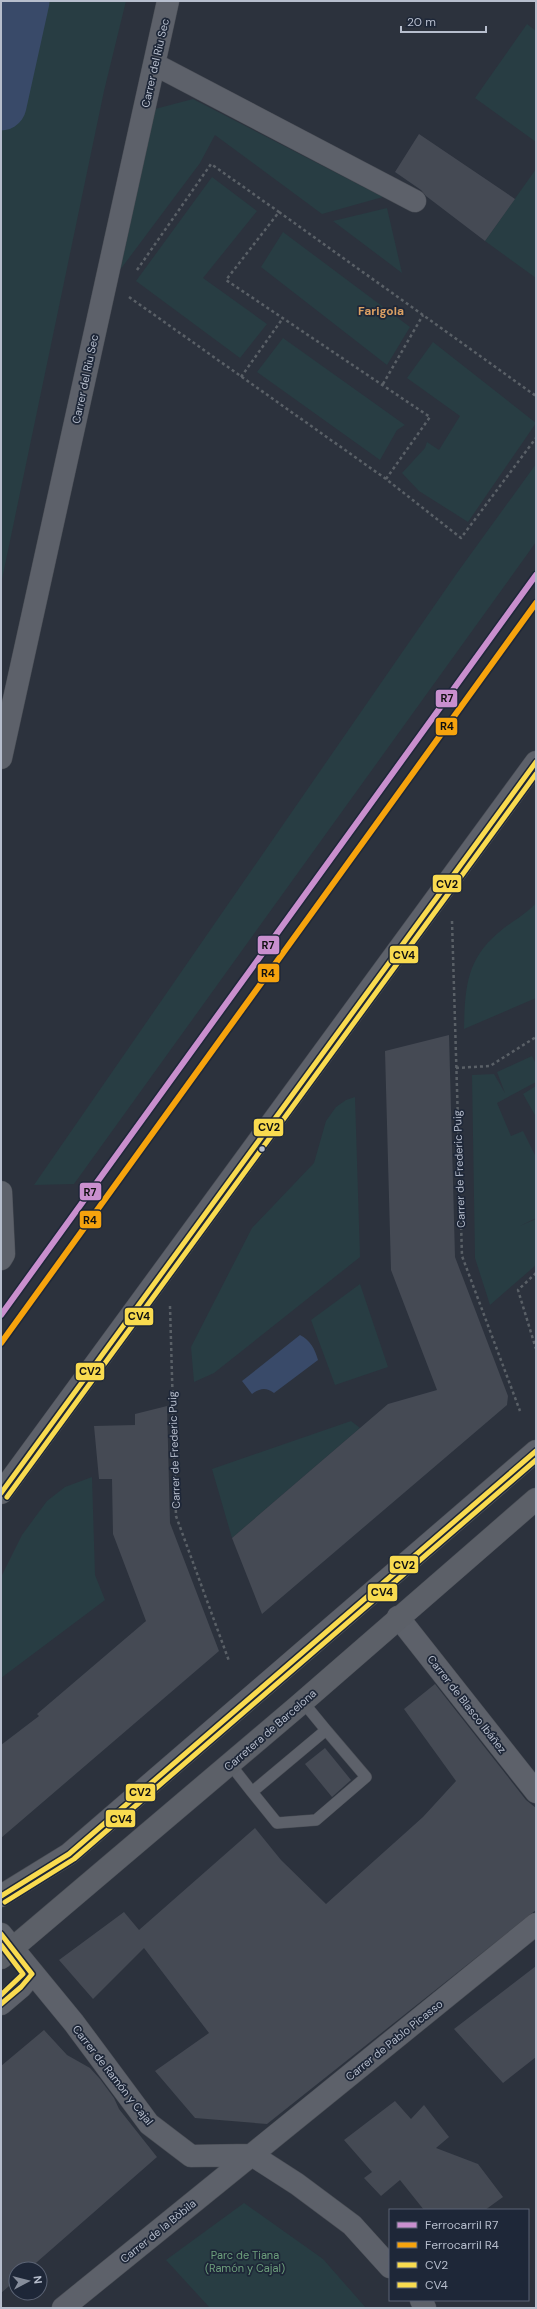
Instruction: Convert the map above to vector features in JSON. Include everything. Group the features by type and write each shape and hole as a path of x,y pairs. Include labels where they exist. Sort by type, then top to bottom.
{"main road":[{"name":"Carretera de Barcelona","path":"5,1947 230,1764 536,1499"}],"street":[{"name":"Carrer del Riu Sec","path":"1,758 168,1"},
{"path":"154,64 415,201"},
{"path":"1,1493 536,762"},
{"path":"1,1192 4,1254 1,1259"},
{"path":"1,1896 69,1854 536,1451"},
{"name":"Carrer de Blasco Ibáñez","path":"398,1617 536,1792"},
{"name":"Carrer de Pablo Picasso","path":"252,2155 536,1924"},
{"name":"Carrer de Ramón y Cajal","path":"5,1947 32,1974 74,2024 149,2124 191,2156 252,2155"},
{"path":"1,2004 21,1987 32,1974"},
{"path":"252,2155 297,2184 352,2225 389,2266"},
{"name":"Carrer de la Bòbila","path":"63,2308 252,2155"}],"lane":[{"path":"230,1764 277,1823 316,1820 366,1777 326,1730 300,1704"},
{"path":"252,1792 326,1730"}],"path":[{"path":"135,272 211,164 536,396"},
{"path":"279,212 226,280 384,384 430,417 386,479"},
{"path":"128,296 386,479 461,538 536,438"},
{"path":"384,384 423,315"},
{"path":"241,377 283,318"},
{"name":"Carrer de Frederic Puig","path":"452,917 462,1256 520,1411"},
{"path":"456,1068 490,1066 536,1037"},
{"path":"536,1273 518,1290 536,1349"},
{"name":"Carrer de Frederic Puig","path":"170,1302 176,1516 229,1661"}],"green space":[{"path":"1,1 126,1 104,91 1,584"},
{"path":"527,24 536,31 536,142 475,98"},
{"path":"193,99 383,197 322,214 215,135 200,163 120,270 155,109"},
{"path":"536,169 536,278 485,241"},
{"path":"212,177 257,211 203,278 267,324 240,358 136,281"},
{"path":"387,208 402,273 333,221"},
{"path":"283,232 410,327 387,365 261,267"},
{"path":"283,338 405,425 397,430 380,460 257,372"},
{"path":"433,342 536,423 468,522 419,491 402,473 425,448 427,442 439,450 460,416 407,378"},
{"path":"536,464 536,542 74,1184 34,1185 457,573"},
{"path":"536,903 536,998 464,1029 467,985 470,972 475,961 492,939"},
{"path":"532,1056 536,1064 536,1082 497,1103 511,1136 523,1131 536,1157 536,1218 520,1226 536,1219 536,1265 490,1305 475,1258 472,1075 494,1074 505,1093 497,1072"},
{"path":"536,1086 536,1117 523,1094"},
{"path":"355,1097 360,1257 214,1373 194,1382 191,1347 252,1228 314,1163 326,1121 336,1107 346,1100"},
{"path":"360,1284 388,1367 335,1385 311,1320"},
{"path":"351,1421 360,1428 232,1538 212,1469"},
{"path":"92,1477 95,1575 105,1600 1,1678 1,1577 22,1535 47,1501 65,1487"},
{"name":"Parc de Tiana (Ramón y Cajal)","path":"244,2203 323,2259 366,2308 210,2308 166,2260"}],"water":[{"path":"300,1335 307,1339 312,1345 318,1360 274,1393 263,1389 252,1394 242,1381"}],"building":[{"path":"419,134 515,199 485,241 426,196 421,190 395,172"},
{"path":"449,1035 455,1257 508,1396 507,1405 262,1614 232,1538 388,1404 437,1390 391,1270 385,1051"},
{"path":"167,1406 170,1523 219,1651 1,1838 1,1745 39,1716 37,1714 146,1621 113,1534 112,1479 99,1479 94,1426 135,1425 135,1414"},
{"path":"435,1684 526,1800 536,1808 536,1910 267,2124 195,2118 155,2071 209,2033 144,1948 93,1999 59,1960 124,1912 139,1930 255,1828 281,1860 326,1904 423,1817 456,1781 404,1709"},
{"path":"325,1748 351,1780 332,1797 305,1764"},
{"path":"536,1966 536,2057 503,2083 454,2029"},
{"path":"44,2030 67,2055 90,2068 100,2079 114,2098 119,2109 157,2157 38,2261 8,2261 8,2287 1,2293 1,2066"},
{"path":"395,2101 411,2119 424,2105 449,2137 436,2148 478,2164 503,2197 486,2209 423,2209 400,2180 381,2196 364,2178 372,2172 344,2140"}],"waterway":[{"path":"1,105 24,1"}],"rail line":[{"name":"R7","path":"1,1315 536,575"},
{"name":"R4","path":"1,1343 536,603"}],"transit line":[{"name":"CV2","path":"1,1493 536,762"},
{"name":"CV4","path":"7,1497 536,774"},
{"name":"CV2","path":"1,1896 69,1854 536,1451"},
{"name":"CV4","path":"5,1902 74,1859 536,1460"},
{"name":"CV2","path":"1,1934 32,1974"},
{"name":"CV4","path":"1,1945 23,1974 1,1995"},
{"name":"CV2","path":"1,2004 21,1987 32,1974"}],"district":[{"name":"Farigola","path":"381,311"}]}
